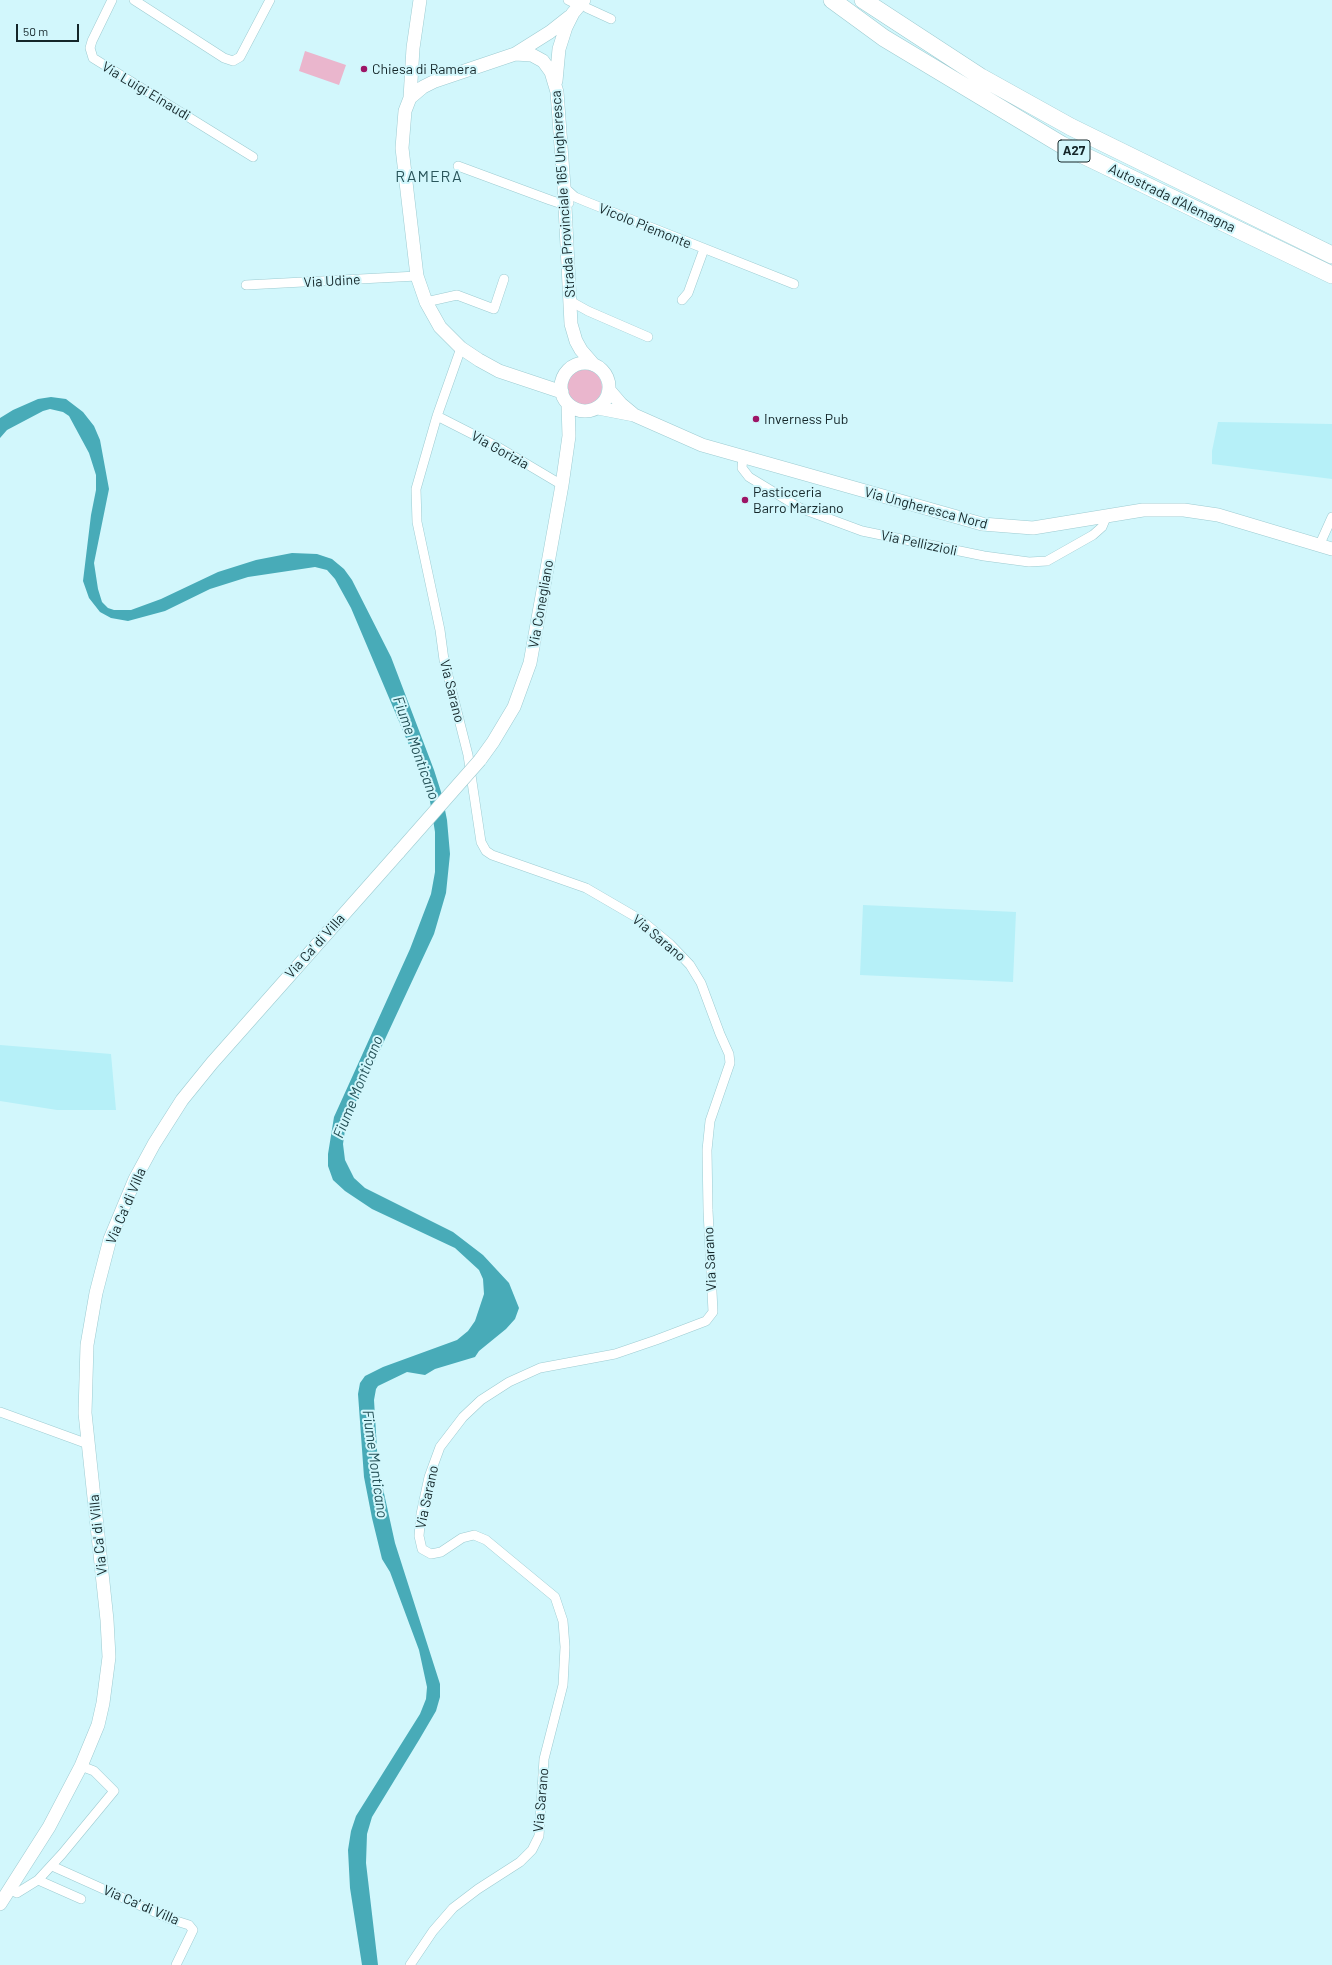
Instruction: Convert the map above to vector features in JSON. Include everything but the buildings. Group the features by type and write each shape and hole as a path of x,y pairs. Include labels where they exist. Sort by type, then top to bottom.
{"highway":[{"name":"Autostrada d'Alemagna","path":"832,0 884,38 1062,145 1332,275"},
{"name":"Autostrada d'Alemagna","path":"863,0 981,76 1071,127 1332,255"}],"main road":[{"path":"420,0 412,59 410,98 405,111 402,148 417,276 426,302 440,327 461,348 499,371 562,392 562,385 567,372 580,364 594,365 606,375 609,390"},
{"path":"515,54 550,32 577,5"},
{"path":"556,84 559,49 566,27 577,5"},
{"name":"Strada Provinciale 165 Ungheresca","path":"410,98 423,87 435,81 515,54 532,55 543,61 551,72 556,84 573,331 576,341 594,365"},
{"path":"412,59 417,74 422,78 435,81"},
{"name":"Via Conegliano","path":"569,436 592,409 607,397 609,390"},
{"name":"Via Ungheresca Nord","path":"609,390 621,404 634,415 693,442 982,524 1032,528 1107,515 1156,509 1201,512 1332,550"},
{"name":"Via Conegliano","path":"480,760 493,742 514,707 530,664 538,630 569,436 568,404 562,392"},
{"path":"568,404 580,411 592,409"},
{"name":"Via Ungheresca Nord","path":"592,409 634,415"},
{"name":"Via Ca' di Villa","path":"0,1904 49,1827 81,1766 98,1725 103,1703 109,1657 107,1620 85,1413 87,1345 96,1293 110,1239 135,1179 168,1121 198,1079 480,760"}],"street":[{"name":"Via Luigi Einaudi","path":"112,0 92,41 90,48 93,58 253,157"},
{"path":"134,0 224,58 233,61 240,57 270,0"},
{"path":"577,5 611,19"},
{"path":"458,166 565,205"},
{"name":"Vicolo Piemonte","path":"564,187 575,197 586,202 794,284"},
{"name":"Vicolo Piemonte","path":"565,205 571,202 586,202"},
{"name":"Vicolo Piemonte","path":"682,300 688,293 704,249"},
{"name":"Via Udine","path":"246,285 417,276"},
{"path":"426,302 457,295 494,308 504,279"},
{"path":"570,301 588,311 648,337"},
{"path":"571,314 578,311 588,311"},
{"name":"Via Sarano","path":"410,1965 433,1931 453,1908 478,1889 520,1862 532,1850 539,1836 544,1759 563,1685 565,1647 563,1621 555,1597 486,1540 474,1535 462,1538 441,1552 431,1554 422,1549 419,1536 420,1514 429,1477 440,1447 463,1417 481,1400 510,1382 540,1368 615,1354 706,1322 713,1312 708,1210 707,1150 710,1121 730,1063 729,1054 700,983 690,965 670,944 641,920 586,888 492,855 486,851 481,842 468,755 444,660 440,630 417,522 416,489 437,416 461,348"},
{"name":"Via Gorizia","path":"437,416 498,447 562,485"},
{"name":"Via Pellizzioli","path":"742,456 742,468 749,477 800,508 862,531 984,556 1029,562 1047,561 1093,535 1102,527 1107,515"},
{"path":"1319,546 1332,517"},
{"path":"0,1412 88,1444"},
{"path":"9,1889 17,1893 38,1880 52,1866 114,1791 94,1771 81,1766"},
{"name":"Via Ca' di Villa","path":"52,1866 170,1919 189,1925 193,1930 176,1965"},
{"path":"38,1880 81,1899"}],"shaded area":[{"path":"305,51 346,65 339,85 299,71"},
{"path":"584,369 594,372 599,377 602,387 599,397 594,402 584,405 574,402 569,397 566,387 569,377 574,372"},
{"path":"1218,422 1332,424 1332,479 1212,464 1212,451"},
{"path":"863,905 1016,912 1013,982 860,975"},
{"path":"0,1045 111,1054 116,1110 57,1110 0,1101"}],"water":[{"name":"Fiume Monticano","path":"51,397 66,399 83,412 94,426 100,440 109,489 94,563 98,589 102,602 108,608 114,610 131,610 161,599 218,572 256,560 292,553 317,554 332,559 344,569 352,580 391,657 442,795 447,820 450,854 446,893 434,934 346,1123 343,1144 345,1160 354,1178 365,1188 453,1232 483,1255 509,1283 519,1308 515,1319 506,1329 479,1351 475,1357 435,1369 425,1375 407,1372 378,1386 376,1389 374,1400 378,1466 395,1543 440,1684 440,1697 436,1711 372,1817 367,1834 366,1863 378,1965 362,1965 350,1888 348,1850 351,1831 356,1816 420,1714 426,1699 427,1687 419,1650 390,1572 382,1559 372,1518 364,1477 358,1394 360,1383 365,1376 383,1367 457,1340 468,1331 475,1321 484,1294 483,1279 479,1270 455,1248 372,1209 345,1191 333,1180 328,1166 328,1154 334,1117 410,949 431,894 435,872 435,832 430,801 417,764 351,608 335,579 327,570 315,567 248,577 210,589 165,611 128,621 111,618 100,612 89,598 83,581 91,515 96,490 96,475 89,453 69,416 63,412 50,409 43,411 7,430 0,438 0,418 13,410 38,399"}],"place":[{"name":"Chiesa di Ramera","path":"364,69"},
{"name":"Inverness Pub","path":"756,419"},
{"name":"Pasticceria Barro Marziano","path":"745,500"}],"district":[{"name":"RAMERA","path":"429,177"}]}
